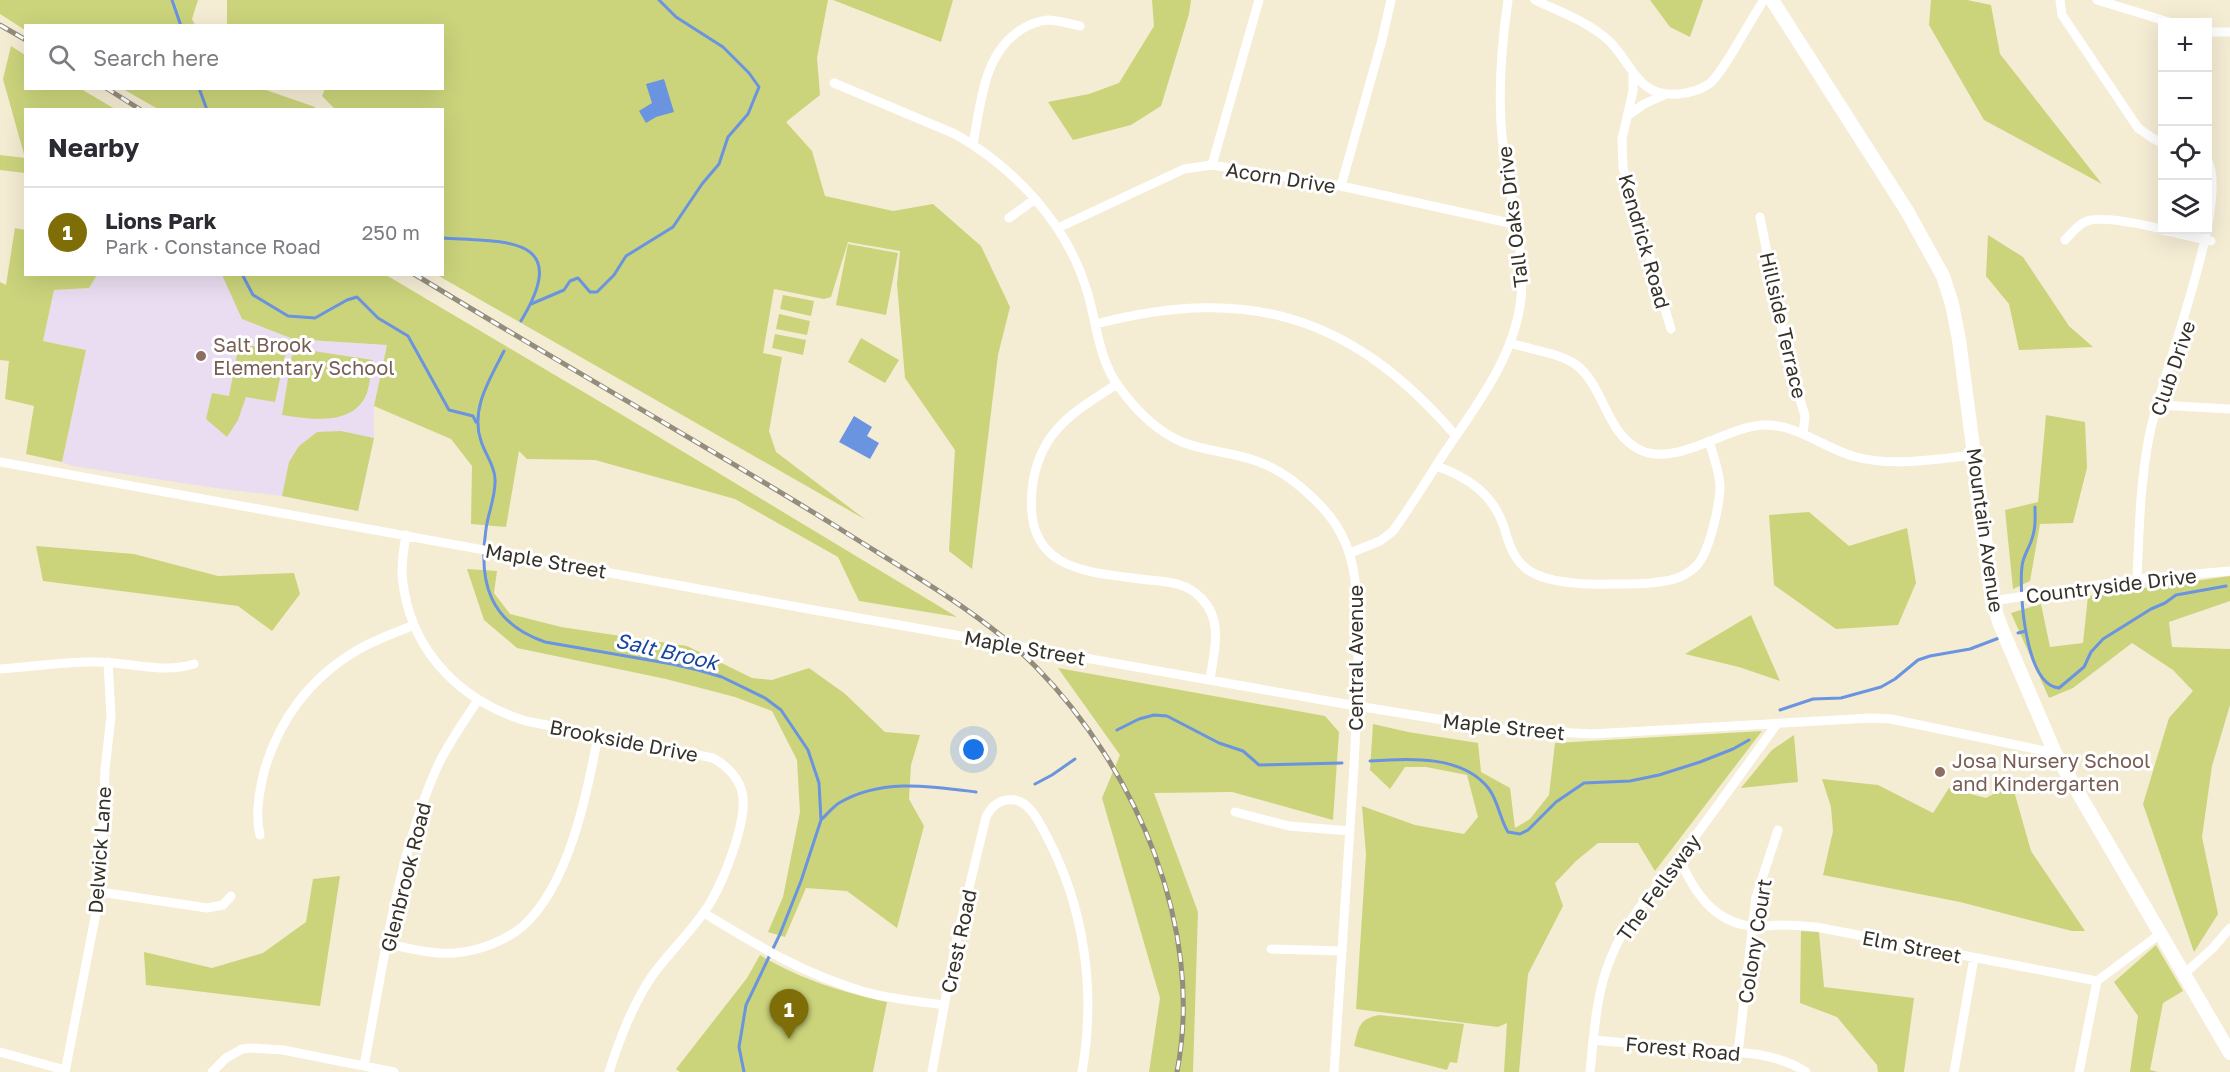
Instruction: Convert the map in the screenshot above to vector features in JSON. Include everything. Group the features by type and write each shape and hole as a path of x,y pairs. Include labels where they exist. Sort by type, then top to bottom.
{"main road":[{"name":"Mountain Avenue","path":"1772,0 1907,211 1943,276 1952,304 1959,340 1992,601 2001,627 2055,753 2230,1053"}],"street":[{"path":"1212,165 1259,0"},
{"path":"1341,186 1391,0"},
{"name":"Tall Oaks Drive","path":"1350,553 1380,541 1393,531 1486,392 1510,343 1521,301 1522,284 1503,145 1500,102 1501,51 1508,0"},
{"path":"1535,0 1584,22 1607,39 1645,86 1664,95"},
{"path":"1628,116 1644,104 1664,95 1690,93 1710,84 1764,0"},
{"path":"2060,0 2062,15 2138,128 2158,141"},
{"path":"2097,0 2158,19"},
{"path":"973,144 986,78 995,58 1007,41 1017,32 1037,22 1059,21 1080,26"},
{"path":"2212,32 2230,32"},
{"name":"Kendrick Road","path":"1634,75 1622,139 1623,168 1671,329"},
{"name":"Central Avenue","path":"834,83 955,134 973,144 1003,168 1035,199 1058,228 1079,266 1096,324 1100,349 1108,370 1145,417 1174,437 1205,450 1257,461 1287,476 1300,485 1334,521 1350,553 1357,598 1357,706 1334,1072"},
{"name":"Acorn Drive","path":"1058,228 1184,169 1212,165 1341,186 1514,224"},
{"name":"Club Drive","path":"2137,579 2144,468 2149,435 2195,303 2211,241 2217,184 2212,168"},
{"path":"1010,218 1035,199"},
{"name":"Hillside Terrace","path":"1760,217 1787,356 1805,416 1803,434"},
{"path":"2065,240 2080,224 2094,220 2158,228"},
{"path":"2183,234 2211,241"},
{"path":"1096,324 1162,310 1221,307 1246,309 1313,326 1336,336 1393,373 1417,393 1456,436"},
{"path":"1510,343 1568,360 1577,366 1596,387 1619,432 1641,451 1660,454 1678,453 1743,428 1763,425 1777,426 1803,434 1853,457 1865,459 1906,461 1975,455"},
{"path":"1117,384 1071,414 1048,441 1038,463 1033,486 1031,508 1034,527 1041,545 1065,565 1076,569 1172,582 1195,592 1208,606 1216,625 1210,680"},
{"path":"2158,405 2230,409"},
{"path":"1436,466 1466,478 1486,496 1501,519 1513,554 1520,563 1533,572 1543,577 1582,585 1647,583 1676,579 1684,575 1698,564 1706,550 1720,486 1709,441"},
{"name":"Maple Street","path":"0,462 814,610 1499,729 1592,734 1847,718 1891,719 2055,753"},
{"name":"Brookside Drive","path":"406,535 402,561 403,582 414,625 442,670 478,700 526,721 703,754 723,763 737,779 742,794 742,816 726,869 714,898 664,961 643,992 620,1036 609,1072"},
{"name":"Countryside Drive","path":"1992,601 2137,579 2230,571"},
{"path":"260,835 256,820 265,769 275,740 295,705 315,682 338,662 361,648 414,625"},
{"path":"0,669 108,662 169,668 182,668 194,664"},
{"name":"Delwick Lane","path":"65,1071 100,892 105,770 111,716 108,662"},
{"name":"Glenbrook Road","path":"364,1066 387,944 412,835 440,762 456,732 478,700"},
{"name":"The Fellsway","path":"1590,1072 1599,1004 1611,957 1630,920 1679,858 1777,724"},
{"path":"387,944 438,953 467,952 494,943 522,928 546,898 566,855 584,805 598,736"},
{"name":"Crest Road","path":"932,1072 956,942 986,817 993,806 1005,800 1012,800 1027,806 1041,827 1059,860 1072,893 1087,968 1088,1023 1083,1072"},
{"path":"1235,812 1289,826 1350,831"},
{"name":"Colony Court","path":"1738,1053 1756,897 1779,830"},
{"name":"Elm Street","path":"1679,858 1692,886 1708,906 1729,920 1752,926 1816,927 2097,981"},
{"path":"100,892 207,908 223,905 231,896"},
{"path":"704,913 778,958 826,979 864,992 944,1005"},
{"path":"2184,974 2230,928"},
{"path":"2079,1072 2097,981 2160,934"},
{"path":"1270,948 1342,951"},
{"path":"1954,1072 1974,958"},
{"name":"Forest Road","path":"1593,1040 1773,1058 1806,1072"},
{"path":"212,1072 226,1058 242,1049 251,1048 283,1050 394,1072"},
{"path":"0,1052 65,1071"}],"shaded area":[{"path":"96,276 223,276 243,319 293,339 387,345 374,406 374,438 358,511 282,496 72,466 62,462 86,350 43,341 54,290 89,288"}],"green space":[{"path":"0,0 198,0 192,19 194,24 24,24 24,29 0,14"},
{"path":"227,0 828,0 817,58 820,95 786,122 812,151 825,196 893,211 933,204 981,246 1010,307 998,355 972,569 949,551 955,450 905,378 897,284 900,251 848,242 831,297 824,299 774,289 763,353 782,357 769,431 776,452 866,520 439,276 444,276 444,108 334,108 322,96 325,90 444,90 444,24 227,24"},
{"path":"833,0 953,0 941,42"},
{"path":"1152,0 1191,0 1189,14 1161,106 1131,125 1073,140 1048,102 1089,94 1119,83 1154,26"},
{"path":"1650,0 1703,0 1690,37 1670,27"},
{"path":"1931,0 1967,0 1991,5 2000,54 2102,184 1984,120 1929,25"},
{"path":"11,46 24,54 24,90 83,90 113,108 24,108 24,154 3,79"},
{"path":"125,90 266,90 315,107 315,108 156,108"},
{"path":"0,155 24,158 24,173 0,170"},
{"path":"15,228 24,230 24,276 96,276 89,288 54,290 43,341 86,350 62,462 26,454 34,406 5,399 9,361 0,360 0,282 6,285"},
{"path":"1988,235 2023,257 2069,326 2093,347 2019,350 2009,304 1986,276"},
{"path":"848,244 898,253 886,315 836,305"},
{"path":"222,276 388,276 957,617 859,601 838,557 735,499 595,460 527,459 519,451 506,527 471,524 472,466 451,439 374,406 387,345 293,339 242,319"},
{"path":"783,295 814,301 811,316 780,309"},
{"path":"779,314 810,321 807,335 776,329"},
{"path":"775,334 806,340 803,355 772,348"},
{"path":"861,338 899,360 885,383 848,362"},
{"path":"239,344 286,351 275,402 246,397 238,420 227,437 206,419 212,393 229,396"},
{"path":"293,348 373,360 367,393 361,404 342,416 330,418 317,419 282,415"},
{"path":"2046,415 2085,422 2087,468 2073,523 2040,524 2030,581 2013,589 2005,510 2038,502"},
{"path":"341,431 374,438 358,511 282,496 289,462 299,446 317,432"},
{"path":"1809,512 1849,546 1907,528 1916,583 1898,625 1836,629 1774,585 1769,515"},
{"path":"36,546 134,554 218,576 294,573 300,594 272,631 238,606 43,581"},
{"path":"467,569 497,571 494,593 510,614 561,627 687,646 752,678 772,680 809,668 844,693 885,732 920,735 911,765 909,799 924,826 897,928 847,891 806,888 785,937 768,932 783,897 800,812 797,760 772,711 735,697 666,679 517,648 484,620"},
{"path":"2230,576 2230,601 2169,622 2172,647 2230,649 2230,705 2212,766 2202,837 2218,914 2194,952 2143,804 2169,718 2193,691 2173,670 2132,643 2073,688 2049,698 2011,613 2041,604 2050,647 2083,643 2088,596"},
{"path":"1751,615 1780,681 1739,667 1685,654"},
{"path":"1058,668 1325,716 1339,732 1333,820 1232,792 1154,793 1198,912 1193,1072 1149,1072 1160,998 1102,798 1120,755"},
{"path":"1373,724 1478,743 1481,772 1510,788 1515,828 1530,819 1549,795 1555,743 1762,731 1655,871 1638,843 1598,843 1576,861 1555,883 1563,906 1528,974 1519,1072 1504,1072 1507,1023 1498,1027 1356,1009 1366,854 1362,806 1415,825 1464,834 1478,817 1467,775 1426,767 1405,767 1390,789 1370,770"},
{"path":"1794,735 1798,782 1741,788 1772,750"},
{"path":"1822,779 1878,785 1933,813 1949,788 1986,798 2012,784 2031,851 2085,931 2072,931 1960,902 1823,875 1833,831 1831,807"},
{"path":"340,876 320,1006 146,985 144,952 212,968 263,953 306,922 313,879"},
{"path":"1801,931 1819,932 1824,987 1914,998 1904,1072 1878,1072 1877,1065 1837,1017 1800,1003"},
{"path":"2156,945 2183,991 2163,1003 2150,1070 2158,1072 2130,1072 2138,1016 2114,982"},
{"path":"760,955 821,984 887,1002 873,1072 680,1072 676,1069 747,978"},
{"path":"1379,1015 1464,1024 1457,1063 1450,1062 1447,1070 1354,1046 1360,1025 1367,1019"}],"water":[{"path":"664,79 674,112 656,117 646,123 639,111 652,103 646,84"},
{"path":"854,416 872,427 867,436 879,443 870,459 839,442"}],"waterway":[{"name":"Salt Brook","path":"172,0 180,24"},
{"path":"531,304 564,290 570,281 578,278 590,292 597,292 614,275 626,256 673,227 702,184 719,164 728,137 748,114 759,87 749,73 723,47 676,17 659,0"},
{"name":"Salt Brook","path":"200,90 206,108"},
{"name":"Salt Brook","path":"444,238 508,243 525,249 535,258 539,272 535,293 521,321"},
{"name":"Salt Brook","path":"243,276 253,295 288,316 315,318 357,297 378,318 408,336 449,410 473,416 476,422"},
{"name":"Salt Brook","path":"504,351 483,394 478,417 481,441 495,479 486,529 484,567 492,599 500,612 511,624 526,634 545,642 698,670 722,677 765,698 781,710 808,750 819,783 821,820 801,881 780,934 746,1005 739,1047 744,1072"},
{"path":"2035,507 2034,532 2022,566 2023,615 2038,671 2048,683 2059,688 2084,667 2091,652 2103,639 2151,609 2176,595 2226,586"},
{"path":"2018,633 2026,631"},
{"path":"1780,710 1813,699 1841,698 1881,687 1918,660 1970,649 1999,638"},
{"path":"1117,730 1139,719 1154,715 1167,716 1219,743 1243,751 1259,765 1342,763"},
{"path":"1370,761 1401,759 1434,761 1465,770 1489,789 1508,832 1520,834 1528,830 1556,802 1584,783 1630,781 1659,775 1700,762 1749,740"},
{"path":"1035,784 1075,759"},
{"path":"822,819 839,803 855,795 889,787 924,786 976,792"}],"railway":[{"path":"0,25 24,39"},
{"path":"109,90 138,108"},
{"path":"417,276 732,463 914,575 992,628 1036,667 1072,708 1104,753 1132,802 1154,854 1171,907 1181,962 1183,1017 1177,1072"}],"place":[{"name":"Salt Brook Elementary School","path":"201,356"},
{"name":"Josa Nursery School and Kindergarten","path":"1940,772"},
{"name":"Lions Park","path":"789,1039"}]}
